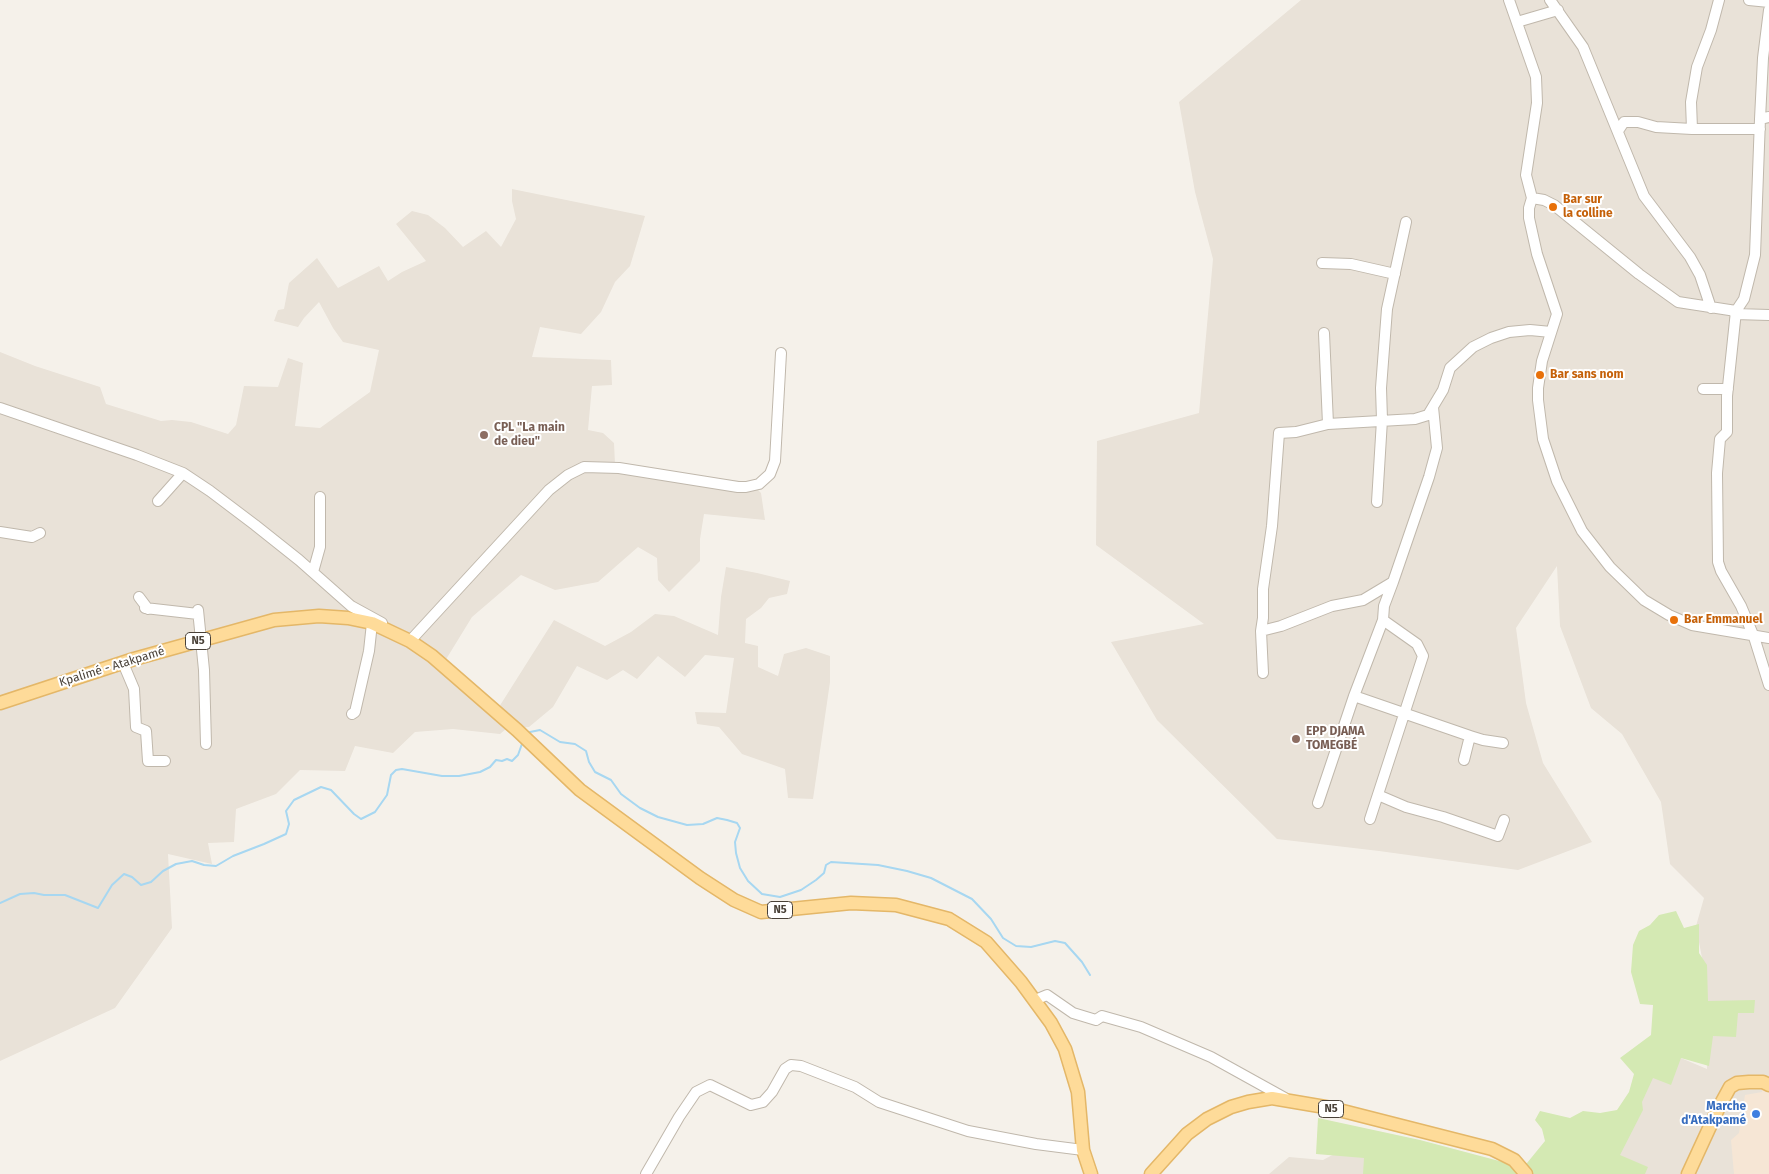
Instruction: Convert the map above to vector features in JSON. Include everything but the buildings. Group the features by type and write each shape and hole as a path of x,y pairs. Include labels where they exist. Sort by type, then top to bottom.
{"main road":[{"name":"Kpalimé - Atakpamé","path":"0,703 124,663 274,620 330,617 372,623 405,638"},
{"name":"N5","path":"405,638 432,656 493,709 580,790 700,878 734,900 760,912 851,902 896,905 941,916 966,928 991,947 1035,1000 1058,1035 1069,1058 1078,1092 1083,1150 1091,1174"},
{"path":"1688,1174 1730,1087 1742,1082 1767,1083"},
{"name":"N5","path":"1151,1174 1198,1124 1216,1113 1248,1102 1272,1098 1363,1116 1492,1149 1514,1160 1526,1174"}],"street":[{"path":"1509,0 1536,78 1537,103 1526,175 1532,198 1529,218 1557,314 1542,361 1538,388 1541,429 1557,481 1582,531 1622,581 1644,600 1657,609 1692,625 1754,637 1769,638"},
{"path":"1550,0 1583,46 1644,196 1690,257 1700,275 1711,308"},
{"path":"1692,129 1691,102 1697,67 1711,30 1719,0"},
{"path":"1749,0 1769,2"},
{"path":"1517,22 1558,10"},
{"path":"1769,10 1764,58 1763,122 1755,255 1744,299 1735,313 1728,389 1727,432 1720,440 1716,473 1718,562 1721,571 1741,606 1754,637 1769,685"},
{"path":"1618,131 1624,122 1638,122 1656,127 1692,129 1763,122"},
{"path":"1532,198 1544,200 1554,205 1639,274 1678,302 1735,313 1769,315"},
{"path":"1377,502 1382,420 1381,388 1386,317 1406,222"},
{"path":"1322,263 1352,264 1396,274"},
{"path":"1263,673 1263,589 1272,526 1279,433 1296,432 1328,424 1414,419 1428,415 1442,390 1450,368 1473,347 1491,338 1520,330 1551,332"},
{"path":"1324,333 1328,424"},
{"path":"0,408 137,455 182,473 234,509 313,572 358,611 367,614 405,638 549,490 568,475 584,467 619,468 746,487 759,484 770,474 774,461 781,353"},
{"path":"1703,388 1728,389"},
{"path":"1318,803 1354,696 1383,620 1384,606 1429,477 1437,448 1433,407"},
{"path":"158,501 182,473"},
{"path":"313,572 320,547 320,497"},
{"path":"0,532 32,537 40,533"},
{"path":"1262,631 1281,626 1332,606 1363,600 1393,582"},
{"path":"139,597 146,609 198,612 206,744"},
{"path":"1370,819 1423,656 1417,644 1383,620"},
{"path":"352,714 355,712 369,651 372,623"},
{"path":"124,663 134,690 136,727 146,731 148,761 165,761"},
{"path":"1354,696 1470,736 1503,743"},
{"path":"1464,760 1470,736"},
{"path":"1378,795 1406,807 1443,817 1498,836 1504,820"},
{"path":"1035,1000 1047,995 1073,1013 1096,1020 1102,1016 1147,1029 1211,1057 1288,1100"},
{"path":"646,1174 696,1092 710,1085 751,1105 763,1102 772,1092 785,1069 791,1065 801,1066 855,1087 879,1102 968,1131 1036,1144 1083,1150"}],"shaded area":[{"path":"1301,0 1769,0 1769,1174 1613,1174 1650,1045 1707,1069 1705,974 1696,926 1704,898 1670,864 1661,802 1622,734 1591,708 1560,626 1557,566 1516,628 1526,703 1543,763 1592,842 1518,870 1277,839 1157,720 1111,642 1204,624 1096,545 1097,441 1199,413 1213,259 1195,192 1179,102"},
{"path":"512,189 645,216 630,266 615,282 601,312 581,334 540,327 532,357 611,360 612,385 592,386 588,430 603,433 614,443 615,464 668,473 750,482 761,493 765,520 704,514 700,539 700,561 669,592 658,580 657,558 638,547 598,582 555,590 521,575 472,617 445,661 499,707 554,620 605,646 631,632 655,614 674,616 718,635 726,567 790,581 787,594 769,598 761,608 746,619 745,643 758,646 758,667 778,676 784,654 806,648 830,656 830,682 813,799 788,798 785,769 742,754 719,727 697,724 695,712 726,713 734,658 705,655 685,677 658,656 637,679 623,670 607,680 577,666 553,707 529,727 506,729 500,734 453,729 415,732 393,753 355,746 345,771 300,770 276,794 236,809 234,842 208,843 212,864 168,854 172,928 115,1008 0,1061 0,352 35,366 100,387 106,404 161,421 191,422 228,434 236,425 244,386 278,387 288,358 303,363 295,426 320,428 370,392 379,350 343,342 319,302 298,327 274,321 278,310 284,309 289,283 317,258 338,288 379,266 388,281 426,261 396,224 412,211 428,215 445,228 463,247 486,231 501,247 516,219 512,201"},
{"name":"Marche d'Atakpamé","path":"1762,1087 1769,1088 1769,1174 1734,1174 1731,1140 1739,1133 1745,1095 1762,1092"},
{"path":"1353,1144 1410,1174 1269,1174 1289,1157 1323,1160"}],"green space":[{"path":"1676,911 1684,928 1699,924 1699,953 1707,965 1708,1001 1755,1000 1754,1013 1738,1013 1736,1037 1713,1036 1709,1066 1681,1058 1671,1085 1653,1078 1642,1102 1643,1110 1620,1155 1648,1167 1645,1174 1363,1174 1364,1158 1316,1154 1318,1118 1420,1140 1503,1162 1527,1163 1545,1141 1542,1129 1535,1120 1540,1111 1570,1118 1583,1111 1600,1113 1617,1110 1629,1092 1634,1074 1620,1058 1651,1035 1653,1005 1640,1004 1631,972 1633,945 1639,931 1650,925 1659,915"}],"waterway":[{"path":"529,733 540,730 560,742 575,744 586,751 589,762 595,772 611,780 621,794 640,808 658,817 687,825 703,824 717,818 737,823 740,828 735,842 740,868 748,881 762,894 780,897 801,890 824,873 826,865 831,862 878,865 907,871 931,878 972,899 991,919 1003,938 1016,946 1031,947 1055,941 1065,943 1082,962 1090,975"},
{"path":"0,903 20,894 34,893 65,895 98,908 112,885 124,874 132,877 141,885 151,882 163,871 176,864 192,861 216,866 233,856 286,834 289,824 286,811 294,800 321,787 331,790 361,819 375,812 387,795 391,775 396,770 402,769 442,776 459,776 480,772 490,767 496,760 502,761 507,759 512,761 518,755 523,741"}],"place":[{"name":"Bar sur la colline","path":"1553,207"},
{"name":"Bar sans nom","path":"1540,375"},
{"name":"CPL \"La main de dieu\"","path":"484,435"},
{"name":"Bar Emmanuel","path":"1674,620"},
{"name":"EPP DJAMA TOMEGBÉ","path":"1296,739"},
{"name":"Marche d'Atakpamé","path":"1756,1114"}]}
